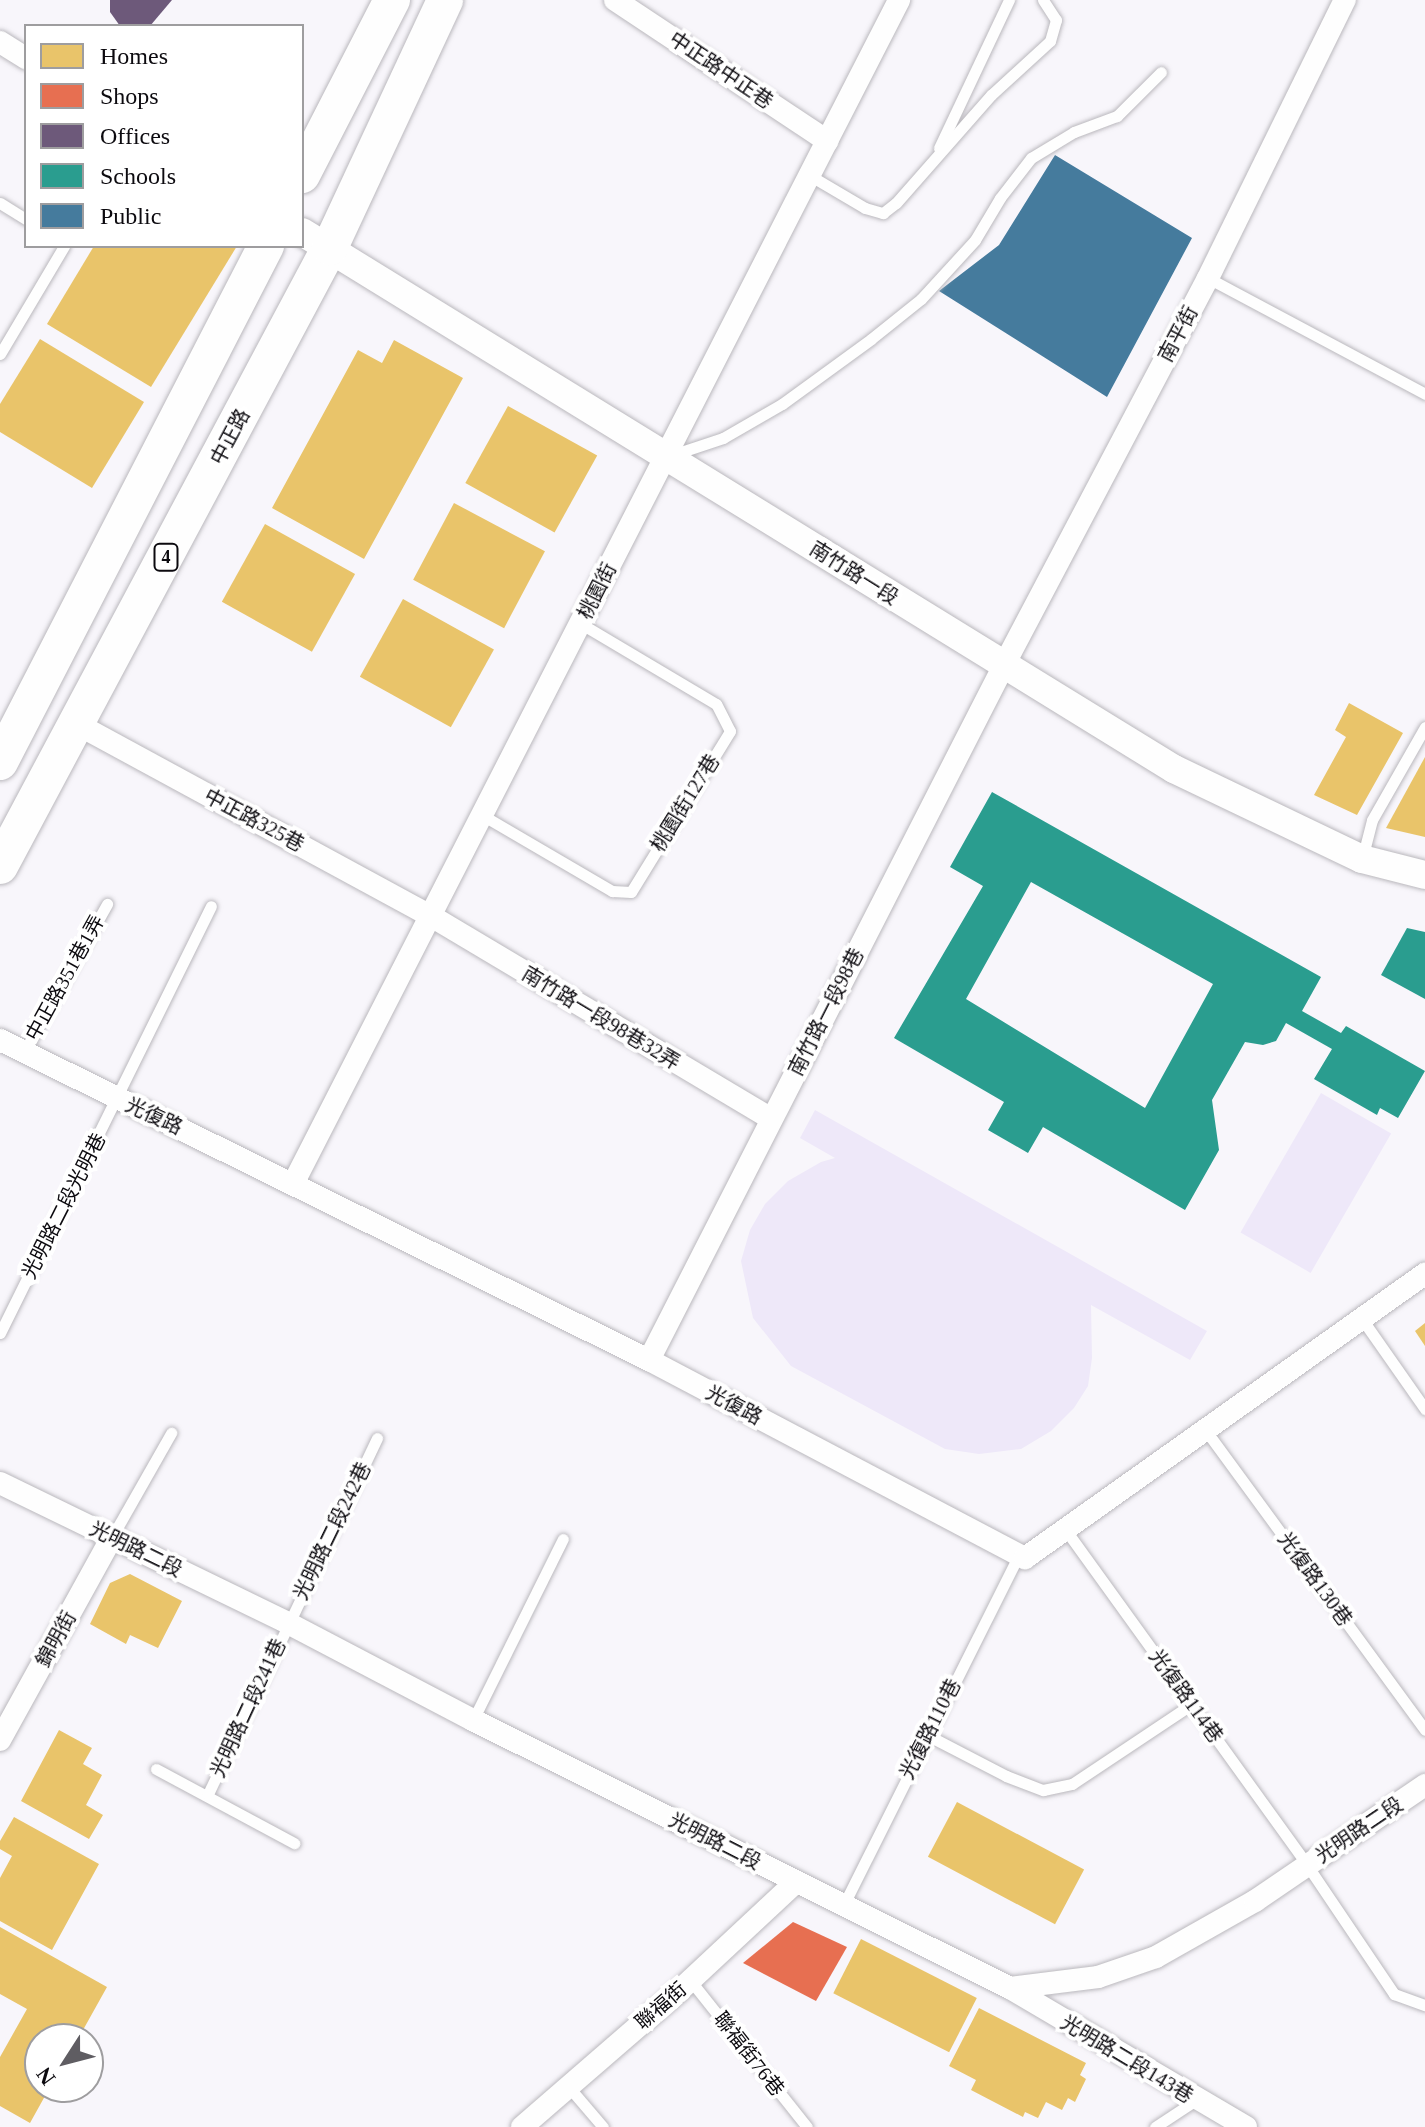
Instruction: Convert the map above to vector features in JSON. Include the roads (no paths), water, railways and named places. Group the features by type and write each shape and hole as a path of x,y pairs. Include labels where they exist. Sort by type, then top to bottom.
{"main road":[{"path":"304,171 392,0"},
{"name":"中正路","path":"0,866 77,724 316,240 445,0"},
{"path":"3,746 265,248"}],"street":[{"name":"中正路中正巷","path":"615,0 827,141"},
{"name":"桃園街","path":"294,1182 899,0"},
{"name":"南平街","path":"1004,665 1208,278 1345,0"},
{"path":"0,42 24,57"},
{"name":"南竹路一段","path":"316,240 1174,769 1362,859 1425,875"},
{"name":"南竹路一段98巷","path":"649,1360 1004,665"},
{"name":"中正路325巷","path":"77,724 431,916"},
{"name":"南竹路一段98巷32弄","path":"431,916 771,1119"},
{"name":"光復路","path":"0,1040 294,1182 649,1360 1019,1555"},
{"path":"1019,1555 1025,1558 1425,1274"},
{"name":"光明路二段","path":"0,1483 288,1623 473,1720 1010,1988 1098,1977 1156,1957 1255,1901 1425,1785"},
{"name":"錦明街","path":"0,1740 112,1537"},
{"name":"聯福街","path":"522,2127 796,1882"},
{"name":"光明路二段143巷","path":"1010,1988 1246,2127"}],"lane":[{"path":"934,160 1009,0"},
{"path":"809,175 865,208 883,213 896,203 991,95 1050,41 1056,20 1043,0"},
{"path":"665,457 723,438 782,404 871,339 921,299 975,240 1000,198 1031,158 1074,132 1117,116 1161,72"},
{"path":"0,203 24,218"},
{"path":"0,354 63,248"},
{"path":"1208,278 1425,394"},
{"name":"桃園街127巷","path":"482,815 612,891 631,892 730,731 716,704 581,624"},
{"path":"1362,859 1372,820 1425,727"},
{"name":"中正路351巷1弄","path":"24,1052 107,904"},
{"name":"光明路二段光明巷","path":"0,1333 211,906"},
{"path":"1362,1319 1425,1409"},
{"name":"光復路130巷","path":"1204,1428 1425,1730"},
{"path":"112,1537 171,1433"},
{"name":"光明路二段242巷","path":"288,1623 377,1438"},
{"name":"光復路114巷","path":"1064,1528 1307,1865 1394,1994 1425,2005"},
{"path":"473,1720 563,1539"},
{"name":"光復路110巷","path":"844,1904 1019,1555"},
{"name":"光明路二段241巷","path":"208,1794 288,1623"},
{"path":"927,1735 1006,1776 1043,1790 1072,1784 1192,1704"},
{"path":"156,1769 208,1794 294,1843"},
{"name":"聯福街76巷","path":"690,1980 807,2127"},
{"path":"568,2086 603,2127"},
{"path":"1155,2127 1196,2100"}]}
